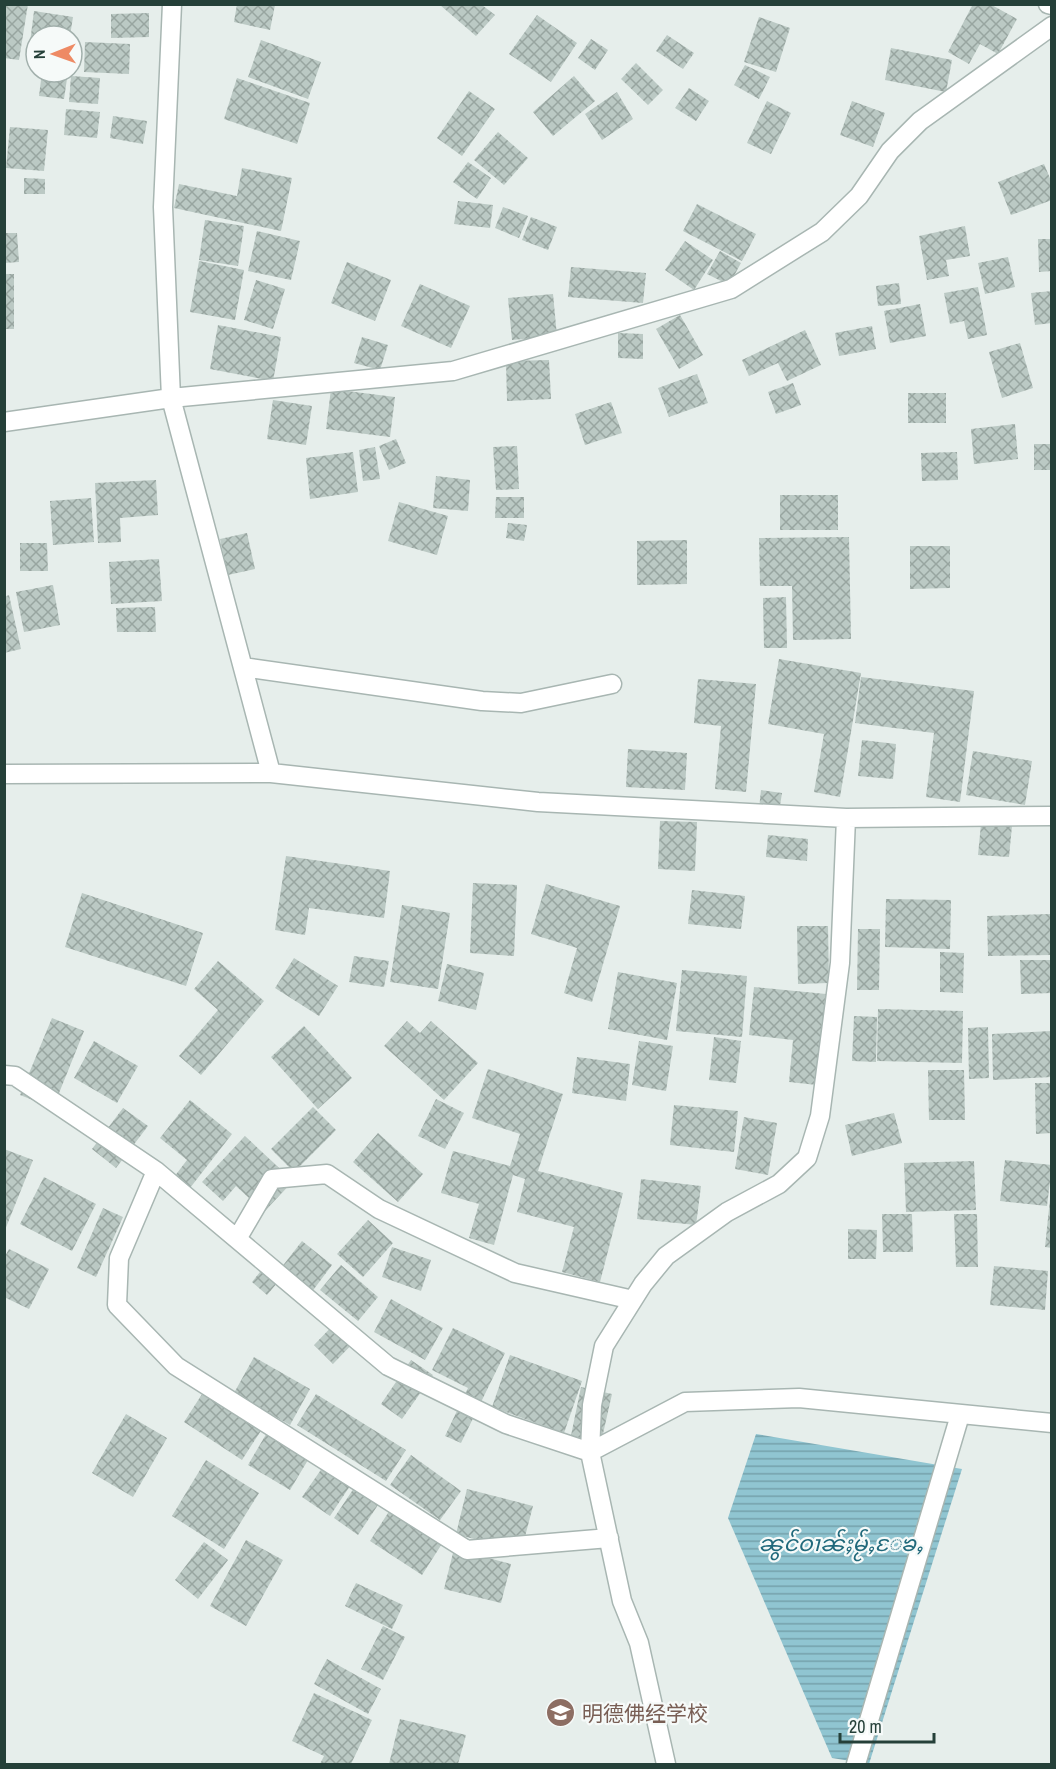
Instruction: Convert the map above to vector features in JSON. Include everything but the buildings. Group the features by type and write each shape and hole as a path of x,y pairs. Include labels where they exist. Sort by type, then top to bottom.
{"street":[{"path":"172,4 163,207 171,398 272,773"},
{"path":"4,422 171,398 453,371 731,289 822,232 859,196 890,151 920,121 1052,26"},
{"path":"243,667 482,701 521,703 612,684"},
{"path":"4,774 272,773 538,802 846,818 1052,816"},
{"path":"666,1764 639,1643 622,1601 590,1452 592,1405 604,1346 633,1300 666,1256 727,1212 779,1184 807,1158 820,1116 840,963 846,818"},
{"path":"4,1075 15,1076 156,1171 388,1366 506,1424 590,1452 685,1402 799,1398 1052,1423"},
{"path":"156,1171 119,1258 117,1305 176,1366 467,1550 609,1538"},
{"path":"237,1239 272,1179 327,1174 379,1209 515,1273 633,1300"},
{"path":"856,1764 960,1415"}],"water":[{"name":"ၼွင်ဝၢၼ်ႈမႂ်ႇႄၶႇ","path":"756,1434 962,1469 869,1764 832,1758 728,1518"}],"place":[{"name":"明德佛经学校","path":"561,1713"}]}
